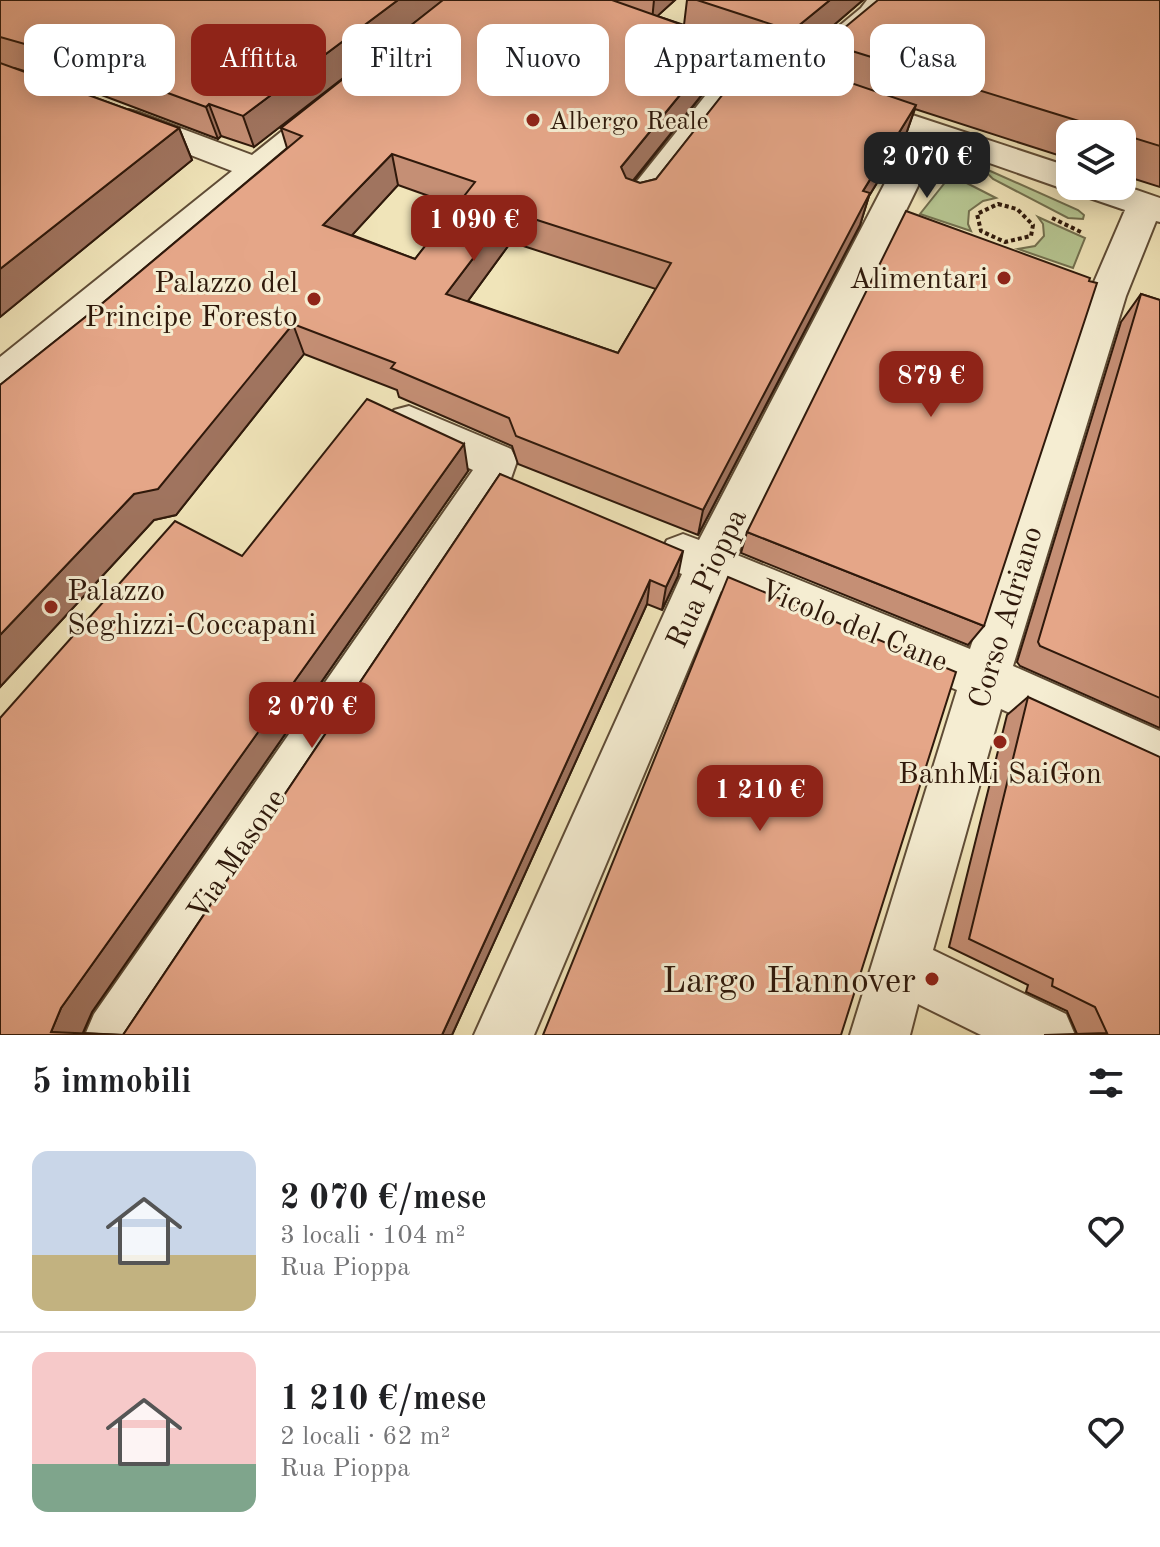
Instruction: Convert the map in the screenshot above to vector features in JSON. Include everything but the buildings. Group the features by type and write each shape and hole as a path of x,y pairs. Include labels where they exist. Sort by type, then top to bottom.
{"street":[{"path":"554,0 654,24"},
{"path":"854,26 876,7"},
{"path":"0,379 345,96"},
{"path":"639,200 721,96"},
{"path":"98,108 254,168"},
{"path":"873,111 1056,174"},
{"name":"Rua Pioppa","path":"504,1035 709,565 929,130"},
{"path":"1129,200 1152,208"},
{"name":"Corso Adriano","path":"880,1035 1094,291 1152,208"},
{"path":"886,217 987,245"},
{"name":"Via Masone","path":"115,1035 515,484 496,461 387,412"},
{"name":"Vicolo del Cane","path":"651,541 985,678 1160,757"},
{"path":"901,965 1045,1035"}],"path":[{"path":"989,206 1017,209 1033,225 1027,240 987,245 976,220 982,209 989,206"}],"green space":[{"path":"985,171 1078,210 1084,215 1083,219 1068,218 993,179"},
{"path":"951,175 996,198 983,201 969,211 971,231 920,214"},
{"path":"1038,217 1085,238 1073,268 1018,249 1035,246 1044,236 1043,224"}],"place":[{"name":"Albergo Reale","path":"533,120"},
{"name":"Alimentari","path":"1004,278"},
{"name":"Palazzo del Principe Foresto","path":"314,299"},
{"name":"Palazzo Seghizzi-Coccapani","path":"51,607"},
{"name":"BanhMi SaiGon","path":"1000,742"},
{"name":"Largo Hannover","path":"932,979"}]}
